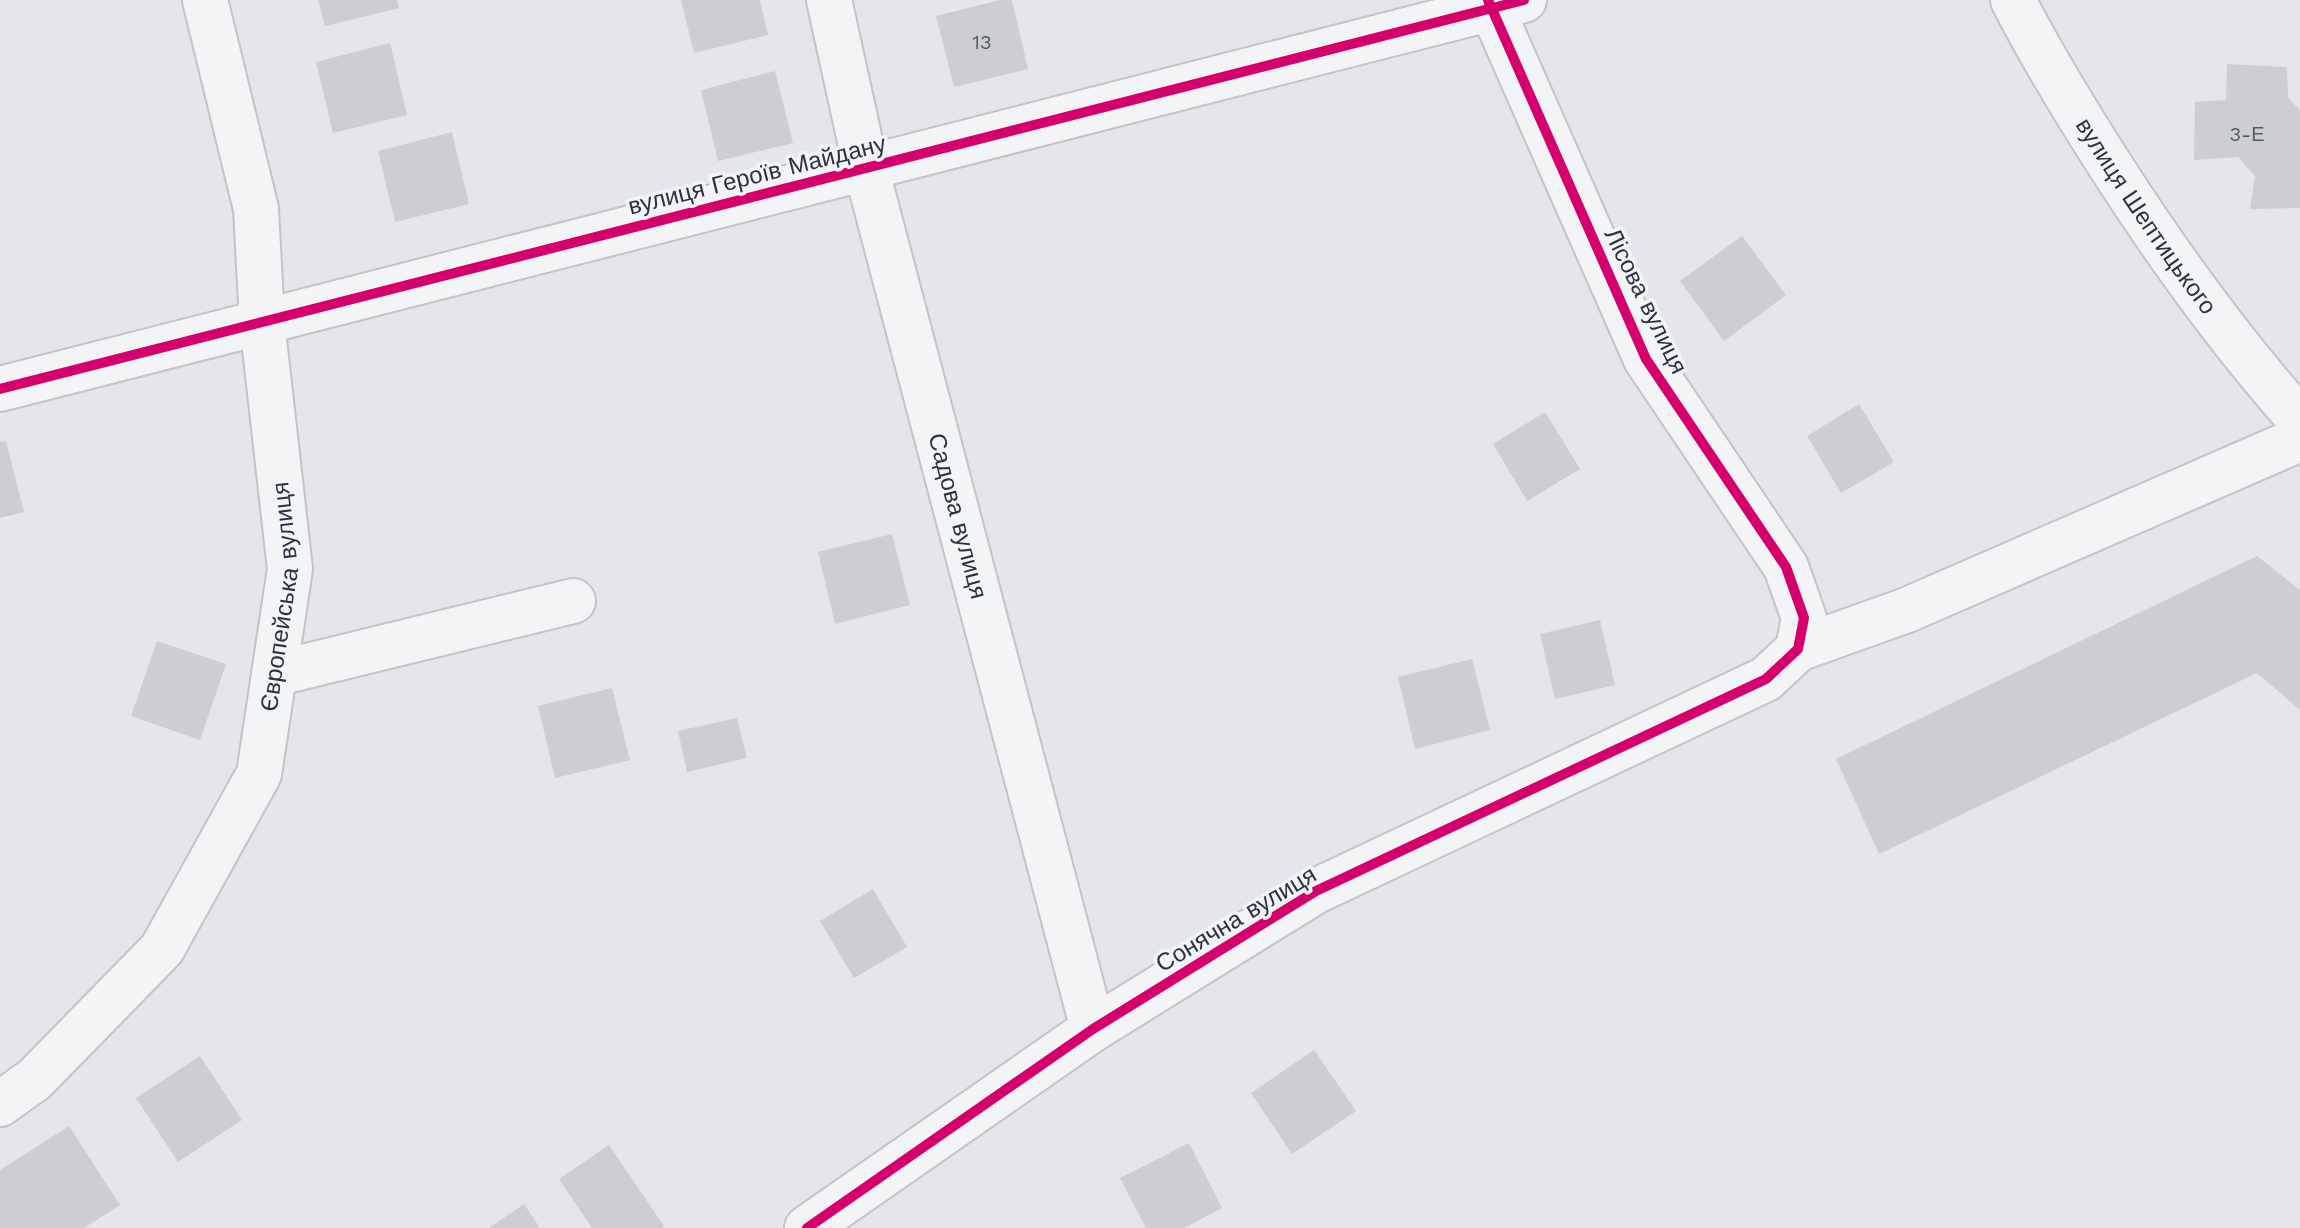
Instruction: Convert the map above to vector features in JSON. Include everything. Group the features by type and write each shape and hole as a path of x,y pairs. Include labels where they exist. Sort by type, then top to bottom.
{"street":[{"name":"Європейська вулиця","path":"0,1104 35,1079 162,949 259,774 290,569 262,322 256,209 205,0"},
{"name":"Садова вулиця","path":"829,0 866,168 1093,1029"},
{"name":"вулиця Шептицького","path":"2013,0 2044,62 2148,224 2250,363 2297,411"},
{"name":"вулиця Героїв Майдану","path":"0,389 1501,3"},
{"name":"Лісова вулиця","path":"1501,3 1646,359 1786,567 1804,618 1798,649"},
{"path":"1798,649 1907,610 2297,411"},
{"path":"274,674 573,601"},
{"name":"Сонячна вулиця","path":"807,1228 1093,1029 1316,891 1766,679 1798,649"}],"building":[{"path":"318,0 397,0 399,8 325,26"},
{"path":"681,0 760,0 768,35 694,53"},
{"path":"1000,0 1012,0 1028,69 954,87 936,16"},
{"path":"390,43 407,115 333,133 316,62"},
{"path":"2227,64 2287,67 2288,98 2300,110 2300,208 2250,209 2255,176 2238,157 2194,160 2195,102 2226,100"},
{"path":"775,71 793,143 718,161 701,90"},
{"path":"452,132 469,204 395,222 378,151"},
{"path":"1742,236 1786,295 1724,341 1680,281"},
{"path":"1859,404 1894,462 1841,493 1807,436"},
{"path":"1545,412 1580,469 1527,501 1493,444"},
{"path":"6,441 24,512 0,518 0,442"},
{"path":"892,534 910,605 835,624 818,552"},
{"path":"2257,556 2300,590 2300,710 2257,673 1879,854 1836,759"},
{"path":"1600,620 1615,685 1555,699 1540,634"},
{"path":"157,641 226,664 200,740 131,716"},
{"path":"1472,659 1490,730 1415,749 1398,677"},
{"path":"612,688 630,760 555,778 538,706"},
{"path":"737,718 747,758 687,772 678,731"},
{"path":"873,889 907,947 854,978 820,921"},
{"path":"1314,1050 1356,1111 1292,1154 1251,1093"},
{"path":"200,1056 242,1120 178,1162 136,1098"},
{"path":"69,1126 120,1205 84,1228 0,1228 0,1170"},
{"path":"1189,1143 1222,1208 1184,1228 1146,1228 1120,1178"},
{"path":"609,1145 664,1226 662,1228 592,1228 559,1179"},
{"path":"524,1204 540,1228 489,1228"}],"cycle path":[{"path":"807,1228 1093,1029 1316,891 1766,679 1798,649 1804,618 1786,567 1646,359 1488,0"},
{"path":"0,389 1524,0"}]}
